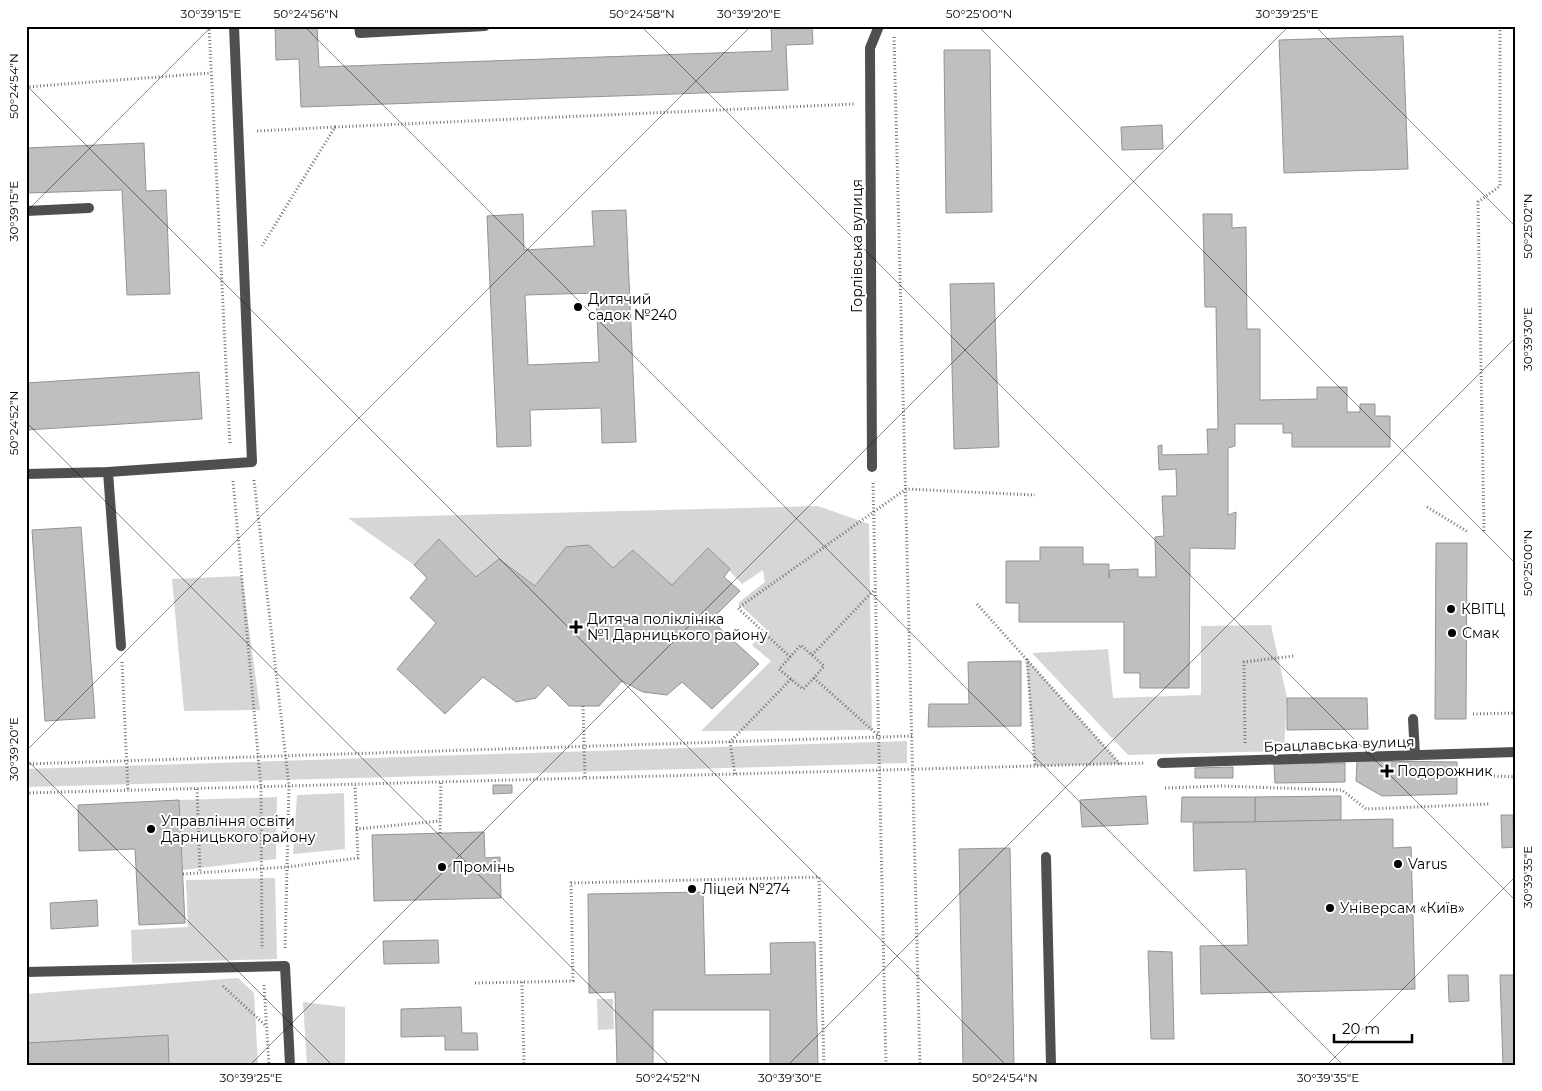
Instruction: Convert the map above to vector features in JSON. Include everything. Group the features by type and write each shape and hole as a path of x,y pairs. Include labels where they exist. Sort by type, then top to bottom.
{"street":[{"path":"26,474 108,472 252,462 234,26"},
{"path":"359,26 360,33 484,26"},
{"name":"Горлівська вулиця","path":"872,467 870,48 879,26"},
{"path":"26,211 89,208"},
{"path":"108,472 121,646"},
{"path":"1413,719 1415,755"},
{"name":"Брацлавська вулиця","path":"1162,763 1516,752"},
{"path":"1046,857 1051,1065"},
{"path":"26,972 285,966 290,1065"}],"path":[{"path":"1484,531 1478,202 1500,186 1500,26"},
{"path":"896,48 920,1065"},
{"path":"26,87 211,73"},
{"path":"238,131 870,103"},
{"path":"244,274 335,127"},
{"path":"252,462 289,786 285,966"},
{"path":"872,467 886,1065"},
{"path":"790,657 738,608 906,489 1035,495"},
{"path":"1427,507 1468,532"},
{"path":"812,655 875,589"},
{"path":"977,604 1120,764"},
{"path":"801,645 812,655 824,666 803,689 779,669 801,645"},
{"path":"121,646 128,791"},
{"path":"1245,760 1244,662 1294,656"},
{"path":"1026,658 1035,766"},
{"path":"814,678 879,737"},
{"path":"730,742 791,679"},
{"path":"583,706 585,778"},
{"path":"1473,714 1516,713"},
{"path":"26,764 912,736"},
{"path":"730,742 735,774"},
{"path":"26,793 1162,763"},
{"path":"1473,775 1516,777"},
{"path":"440,833 441,782"},
{"path":"183,874 287,867 358,858 355,785"},
{"path":"1165,788 1222,786 1342,790 1366,809 1490,804"},
{"path":"198,789 200,872"},
{"path":"356,829 440,821"},
{"path":"260,869 269,1065"},
{"path":"475,983 573,981 571,883 819,877 824,1065"},
{"path":"203,968 267,1026"},
{"path":"522,982 524,1065"}],"shaded area":[{"path":"818,506 869,524 872,730 701,731 771,661 752,645 766,629 738,603 765,582 763,570 742,584 708,548 672,585 634,550 613,568 566,548 535,586 499,559 476,577 439,539 414,565 348,518"},
{"path":"242,576 260,710 184,711 172,579"},
{"path":"1271,625 1287,698 1284,751 1128,755 1032,653 1108,649 1113,698 1201,695 1201,626"},
{"path":"1026,658 1120,764 1035,766"},
{"path":"907,741 907,763 26,787 26,769"},
{"path":"344,793 345,849 293,854 297,795"},
{"path":"277,797 276,859 183,870 179,800"},
{"path":"275,878 277,959 132,963 131,930 188,927 186,880"},
{"path":"238,978 254,993 258,1065 169,1065 167,1035 26,1043 26,994"},
{"path":"597,999 613,999 614,1029 598,1030"},
{"path":"303,1002 345,1007 345,1065 307,1065"}],"building":[{"path":"275,26 317,26 319,67 772,51 771,26 812,26 813,44 786,45 788,90 301,107 299,59 276,60"},
{"path":"1403,36 1408,169 1284,173 1279,40"},
{"path":"944,50 990,50 992,212 946,213"},
{"path":"1162,125 1163,149 1122,150 1121,127"},
{"path":"144,143 146,191 166,190 170,294 127,295 122,190 26,193 26,148"},
{"path":"626,210 636,442 602,443 601,408 530,410 531,446 497,447 487,216 523,214 524,250 594,246 592,211","holes":["596,293 599,362 528,365 525,295"]},
{"path":"1203,214 1232,214 1232,228 1246,227 1247,329 1260,329 1260,400 1317,399 1317,387 1347,387 1347,412 1360,412 1360,404 1375,404 1375,416 1390,416 1390,447 1292,447 1292,433 1283,433 1283,424 1235,424 1235,446 1228,448 1228,515 1236,512 1235,549 1190,548 1189,688 1140,688 1140,673 1124,673 1124,622 1019,622 1019,603 1006,603 1006,561 1040,561 1040,547 1083,547 1083,564 1109,564 1109,578 1110,570 1138,569 1138,577 1156,577 1155,537 1164,536 1162,496 1177,496 1176,469 1159,470 1158,446 1162,445 1162,455 1208,454 1207,429 1218,429 1216,307 1205,307"},
{"path":"994,283 999,447 954,449 950,284"},
{"path":"199,372 202,419 26,430 26,383"},
{"path":"81,527 95,718 45,721 32,530"},
{"path":"439,539 476,577 499,559 535,586 566,547 589,545 613,568 633,550 672,585 708,548 730,569 724,577 740,591 711,620 759,664 712,709 682,682 667,695 643,692 622,681 599,706 569,706 548,685 536,698 516,702 483,677 445,714 397,669 436,623 410,598 427,578 414,565"},
{"path":"1436,543 1467,543 1466,719 1435,719"},
{"path":"1021,661 1021,726 928,727 929,704 969,704 968,662"},
{"path":"1287,698 1367,698 1368,729 1287,730"},
{"path":"1357,761 1457,762 1457,794 1382,796 1356,781"},
{"path":"1345,763 1345,782 1275,783 1274,764"},
{"path":"1233,767 1233,778 1195,778 1195,768"},
{"path":"493,785 512,785 512,793 493,794"},
{"path":"1146,796 1148,824 1082,827 1080,800"},
{"path":"1341,796 1341,820 1255,822 1255,797"},
{"path":"1182,797 1255,797 1255,822 1181,822"},
{"path":"179,800 185,923 139,925 135,849 79,851 78,805"},
{"path":"1501,815 1513,815 1514,847 1502,848"},
{"name":"Універсам «Київ»","path":"1393,819 1393,848 1411,847 1415,989 1201,994 1200,946 1248,945 1246,869 1194,871 1193,823"},
{"path":"484,832 485,858 500,857 501,898 374,901 372,835"},
{"path":"1010,848 1014,1065 963,1065 959,849"},
{"path":"703,892 705,975 771,974 770,943 815,942 818,1065 770,1065 770,1010 653,1010 653,1065 617,1065 615,992 589,993 588,894"},
{"path":"97,900 98,926 51,929 50,903"},
{"path":"438,940 439,963 384,964 383,941"},
{"path":"1148,951 1172,952 1174,1039 1151,1039"},
{"path":"1448,975 1468,975 1469,1001 1449,1002"},
{"path":"1500,975 1516,975 1516,1065 1503,1065"},
{"path":"461,1007 462,1033 477,1033 478,1050 445,1050 445,1036 401,1037 401,1009"},
{"path":"168,1035 169,1065 26,1065 26,1043"}],"place":[{"name":"Дитячий садок №240","path":"578,307"},
{"name":"КВІТЦ","path":"1451,609"},
{"name":"Дитяча поліклініка №1 Дарницького району","path":"576,627"},
{"name":"Смак","path":"1452,633"},
{"name":"Подорожник","path":"1387,771"},
{"name":"Управління освіти Дарницького району","path":"151,829"},
{"name":"Varus","path":"1398,864"},
{"name":"Промінь","path":"442,867"},
{"name":"Ліцей №274","path":"692,889"},
{"name":"Універсам «Київ»","path":"1330,908"}]}
